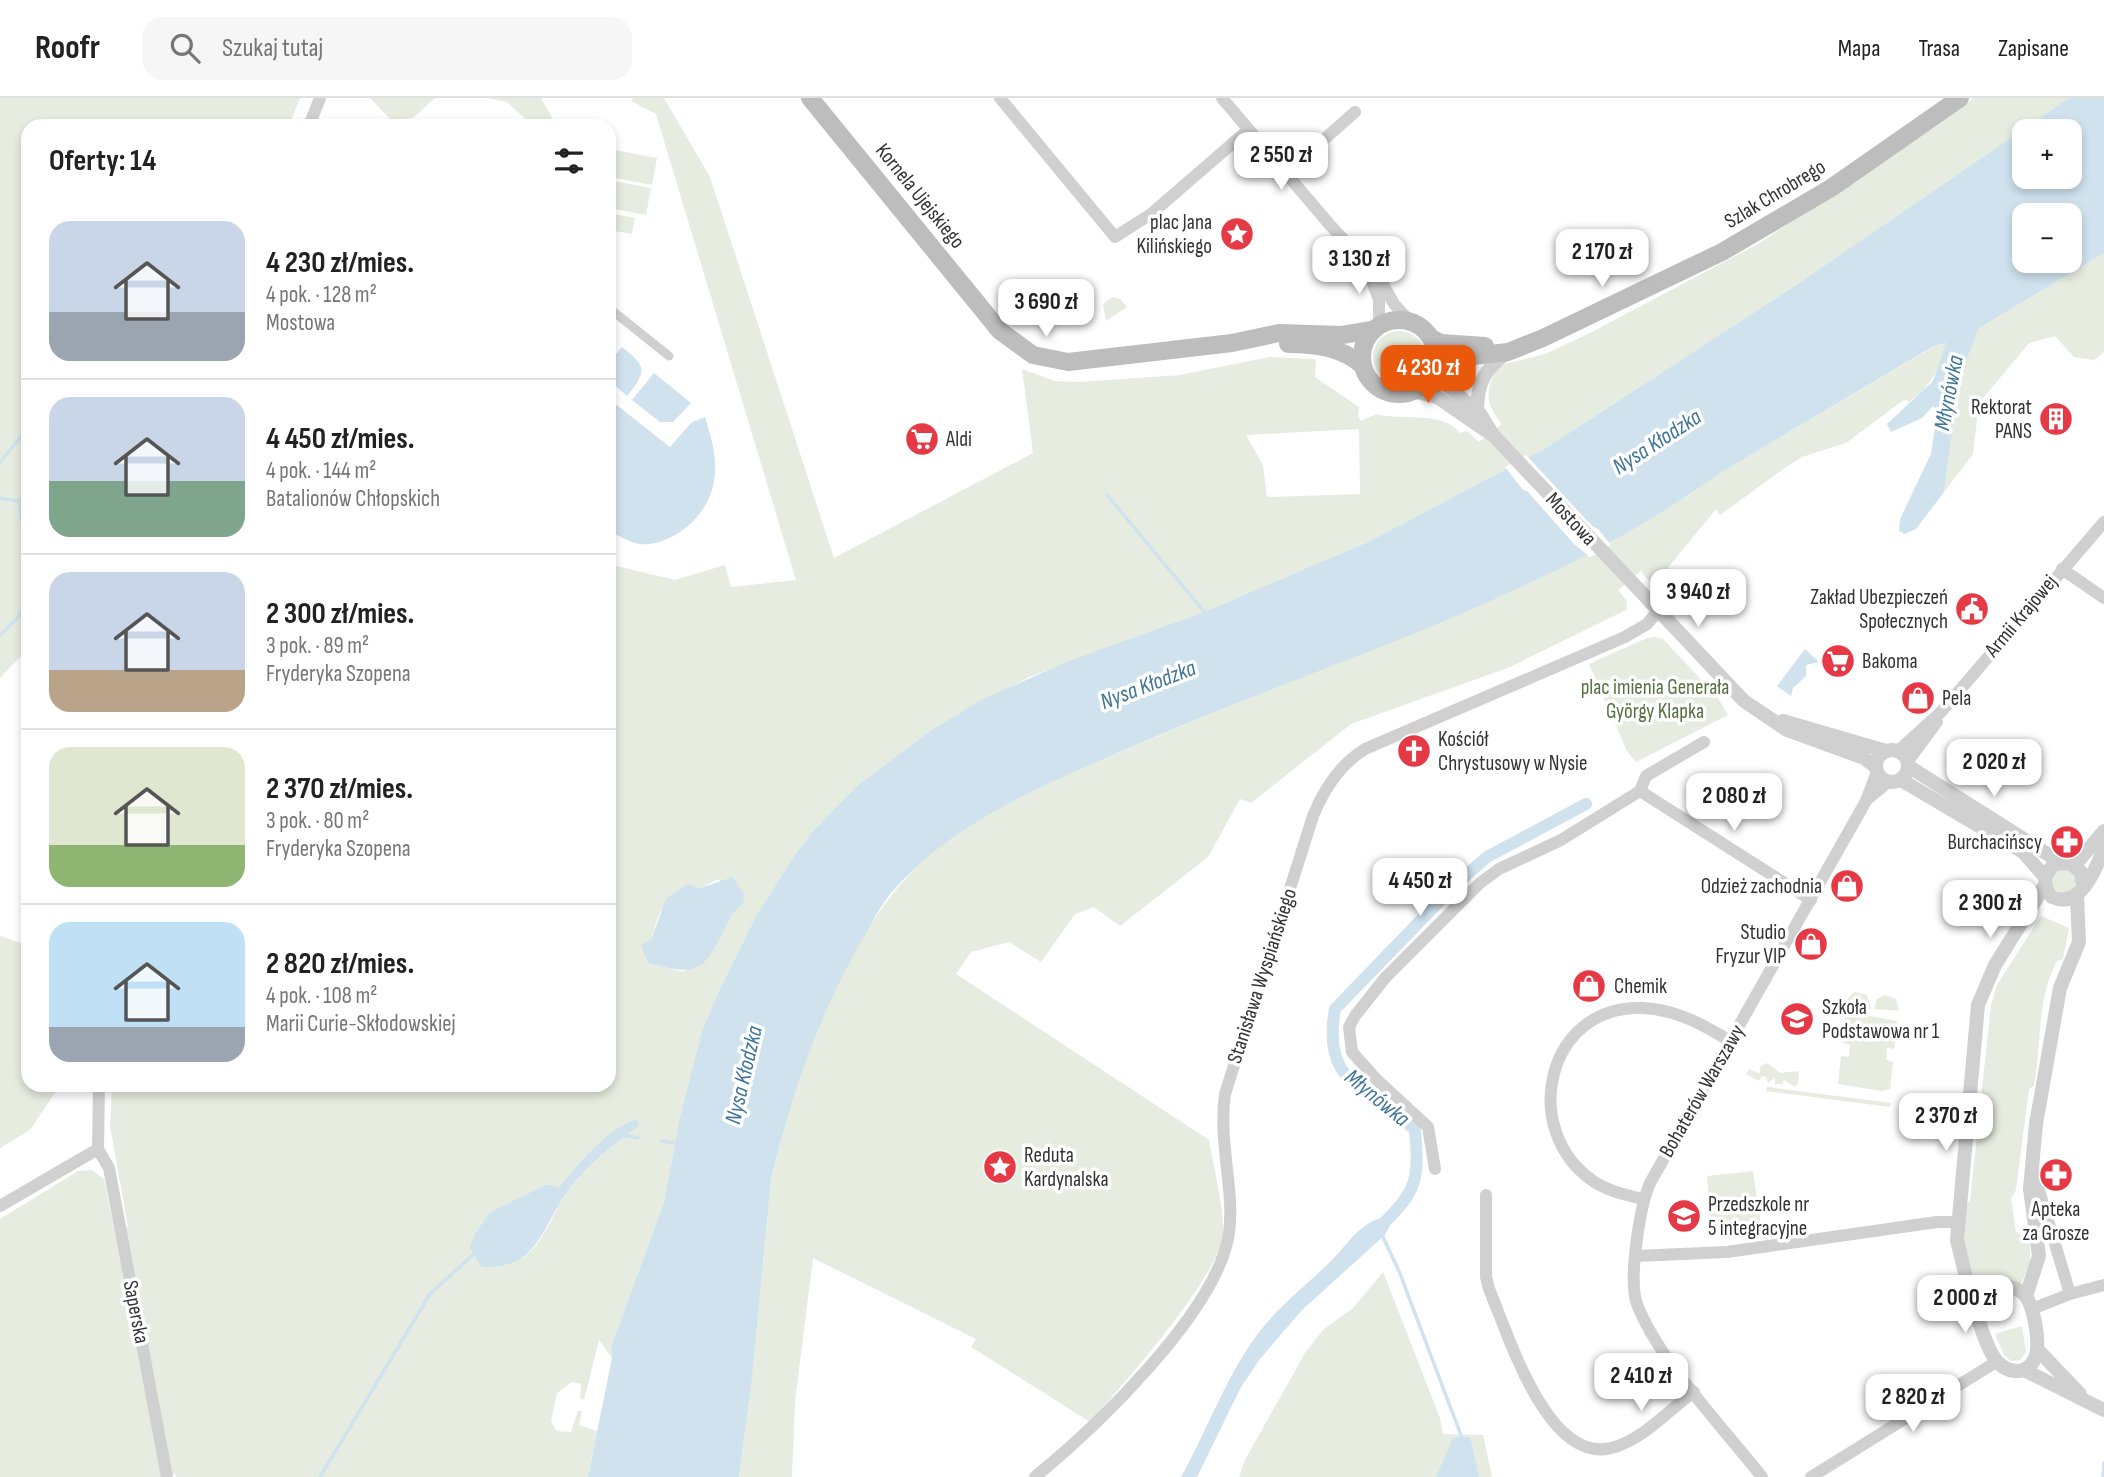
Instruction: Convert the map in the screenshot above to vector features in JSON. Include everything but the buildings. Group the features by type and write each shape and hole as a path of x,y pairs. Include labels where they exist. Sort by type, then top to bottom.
{"main road":[{"name":"Kornela Ujejskiego","path":"810,98 1000,331 1033,355 1054,361 1086,362 1232,343 1279,333 1342,335 1376,327"},
{"name":"Szlak Chrobrego","path":"1434,370 1464,357 1508,352 1527,344 1765,229 1831,188 1960,98"},
{"path":"1394,320 1410,321 1422,327 1431,338 1436,352 1434,370 1413,391 1402,394 1379,389 1365,374 1362,365 1364,342 1376,327 1394,320"},
{"name":"Szlak Chrobrego","path":"1431,338 1441,343 1472,347 1527,344"},
{"name":"Kornela Ujejskiego","path":"1232,343 1323,346 1353,357 1362,365"}],"street":[{"path":"312,119 320,98"},
{"path":"1000,98 1115,237 1128,231 1248,130"},
{"path":"1222,98 1379,276 1394,304 1410,321"},
{"path":"1287,172 1355,111"},
{"path":"1366,264 1378,300 1376,327"},
{"path":"616,313 669,356"},
{"path":"1477,412 1481,378 1490,365 1508,352"},
{"name":"Mostowa","path":"1434,370 1477,412 1487,429 1636,589 1744,701 1769,718"},
{"name":"Mostowa","path":"1413,391 1437,397 1487,429"},
{"name":"Armii Krajowej","path":"1900,757 2104,522"},
{"path":"2062,569 2104,598"},
{"name":"Stanisława Wyspiańskiego","path":"1035,1477 1092,1428 1133,1386 1168,1345 1218,1268 1230,1230 1222,1133 1225,1094 1313,816 1332,781 1353,757 1365,750 1625,637 1647,624 1658,611"},
{"path":"1769,718 1900,757 2060,862 2075,865 2081,872 2079,942 2064,977 2053,1021 2032,1166 2032,1214 2039,1256 2029,1303 2038,1350 2034,1361 2024,1370"},
{"path":"1769,718 1787,730 1864,758 1885,775 2023,852 2045,881 2048,892 2059,900 2080,891 2104,849"},
{"path":"1435,1169 1428,1128 1367,1070 1352,1052 1349,1027 1355,1016 1385,978 1480,883 1499,869 1561,841 1640,791 1646,776 1704,742"},
{"path":"1885,775 1878,757 1900,757"},
{"path":"1885,775 1900,757"},
{"name":"Bohaterów Warszawy","path":"1762,1477 1693,1392 1656,1341 1636,1302 1636,1255 1643,1199 1866,801 1885,775"},
{"path":"1640,791 1811,900"},
{"path":"2075,865 2104,831"},
{"path":"2060,862 2050,867 2045,881 1995,965 1978,1005 1958,1222 1962,1269 1970,1294 1979,1304 1981,1326 1996,1362 2011,1371 2024,1370 2104,1410"},
{"path":"1643,1199 1594,1181 1564,1151 1554,1130 1550,1094 1553,1072 1562,1054 1575,1035 1591,1022 1615,1012 1639,1008 1689,1018 1731,1041"},
{"name":"Saperska","path":"99,1092 98,1149 109,1168 167,1477"},
{"path":"0,1206 98,1149"},
{"path":"2032,1166 2070,1294"},
{"path":"1486,1195 1486,1278 1489,1289 1535,1396 1557,1427 1591,1447 1613,1448 1641,1435 1693,1392"},
{"path":"1636,1255 1727,1252 1937,1222 1958,1222"},
{"path":"2029,1303 2104,1284"},
{"path":"1979,1304 1993,1289 2006,1286 2018,1290 2029,1303"},
{"path":"2038,1350 2089,1402"},
{"path":"1811,1477 1996,1362"}],"green space":[{"path":"0,98 300,98 292,119 21,119 21,656 0,678"},
{"path":"370,98 435,98 413,118 390,119"},
{"path":"488,98 541,98 553,119 525,119 507,102"},
{"path":"633,98 664,98 710,177 834,558 1033,453 1022,369 1055,381 1079,382 1180,375 1270,357 1316,359 1315,377 1359,407 1358,416 1361,421 1376,414 1432,419 1443,421 1460,433 1467,431 1479,442 1502,424 1492,409 1489,395 1491,380 1500,365 1545,354 1588,334 1758,244 1974,98 2069,98 2038,119 2012,119 2012,137 1796,285 1546,448 1368,542 1204,612 1029,677 927,733 858,785 813,831 794,856 756,916 717,995 702,1031 680,1117 664,1202 611,1347 612,1358 599,1340 584,1400 580,1398 581,1384 572,1382 557,1393 551,1422 557,1431 571,1432 578,1411 582,1411 579,1425 597,1431 588,1477 176,1477 175,1474 162,1477 0,1477 0,1219 78,1171 92,1170 104,1179 114,1229 128,1227 110,1126 112,1092 616,1092 616,566 675,580 725,565 731,587 796,580 656,114 631,101","holes":["1359,429 1360,494 1267,497 1263,465 1246,435","719,879 733,910 713,951 683,972 648,963 658,918 669,899 687,884 700,888","639,1126 603,1155 570,1188 540,1240 521,1258 507,1263 483,1261 473,1256 469,1249 474,1235 490,1212 547,1184 559,1187 586,1156"]},
{"path":"616,150 657,158 652,185 616,178"},
{"path":"616,181 651,188 646,215 616,209"},
{"path":"616,214 635,218 632,234 616,231"},
{"path":"2104,253 2104,352 2094,360 2074,357 2055,336 2029,343 1979,403 1973,454 1944,492 1959,380 1979,328 2071,273 2082,273 2082,266"},
{"path":"1113,297 1120,299 1127,307 1106,321 1103,304"},
{"path":"1399,331 1409,333 1417,339 1423,347 1423,367 1417,375 1409,381 1399,383 1389,381 1381,375 1375,367 1373,357 1375,347 1381,339 1389,333"},
{"path":"1947,343 1934,376 1909,402 1905,399 1846,443 1802,457 1720,515 1716,509 1653,586 1641,571 1618,590 1627,601 1626,610 1510,667 1351,724 1251,803 1240,799 1208,857 1120,926 1094,907 1075,914 1041,962 1009,942 971,952 956,974 1209,1140 1223,1225 1217,1254 1187,1304 1166,1332 1090,1422 971,1347 976,1339 813,1258 795,1401 792,1477 739,1477 752,1379 771,1180 795,1092 829,1002 850,959 903,882 934,850 978,820 1059,778 1588,554 1935,346"},
{"name":"plac imienia Generała György Klapka","path":"1647,638 1663,639 1718,698 1728,715 1636,762 1627,751 1589,664"},
{"path":"2064,869 2072,873 2076,881 2072,889 2064,893 2056,889 2052,881 2056,873"},
{"path":"2041,916 2069,928 2063,959 2057,961 2046,991 2034,1086 2029,1089 2016,1190 2011,1198 2016,1232 2030,1240 2030,1263 2021,1284 1996,1280 1977,1291 1963,1240 1964,1207 1970,1201 1991,1005 1997,985"},
{"path":"0,936 21,943 21,1092 55,1092 30,1130 0,1148"},
{"path":"1855,992 1867,995 1871,1009 1846,1006 1848,998"},
{"path":"1885,995 1896,999 1899,1011 1874,1009 1877,999"},
{"path":"1853,1013 1897,1021 1894,1049 1887,1048 1886,1060 1893,1062 1890,1089 1882,1091 1838,1084 1841,1056 1849,1057 1850,1045 1843,1043 1845,1015 1853,1016"},
{"path":"1767,1063 1780,1073 1799,1071 1798,1084 1794,1086 1784,1080 1782,1084 1775,1084 1775,1077 1768,1083 1766,1077 1762,1076 1759,1081 1746,1074 1749,1069 1760,1074 1760,1067"},
{"path":"1767,1087 1891,1103 1890,1107 1766,1091"},
{"path":"1753,1171 1762,1232 1712,1236 1707,1176"},
{"path":"1383,1272 1440,1418 1443,1434 1483,1435 1492,1477 1239,1477 1245,1460 1305,1353 1323,1330 1353,1308"},
{"path":"2022,1326 2026,1352 2020,1360 2011,1361 2004,1355 1995,1334"}],"water":[{"name":"Nysa Kłodzka","path":"2069,98 2104,98 2104,253 2082,266 2082,203 2012,203 2012,273 2071,273 1979,328 1959,380 1944,492 1916,529 1905,534 1899,531 1900,519 1931,454 1937,413 1933,406 1922,418 1891,432 1887,424 1933,381 1946,343 1934,346 1720,473 1653,518 1582,557 1436,624 1210,714 1037,789 974,824 916,867 884,903 834,993 809,1054 788,1117 771,1180 752,1379 739,1477 588,1477 612,1358 611,1347 664,1202 680,1117 702,1031 756,916 813,831 858,785 927,733 981,700 1064,663 1204,612 1368,542 1546,448 1796,285 2012,137 2012,189 2082,189 2082,119 2038,119"},
{"path":"622,347 640,365 641,375 627,396 616,386 616,354"},
{"path":"654,373 691,403 673,422 660,422 632,400"},
{"path":"616,405 670,447 692,422 705,417 712,440 715,472 707,503 692,522 672,537 649,544 616,534"},
{"path":"1805,649 1819,662 1806,665 1806,676 1793,688 1791,696 1777,686"},
{"path":"733,877 744,895 743,904 732,915 710,956 695,968 686,970 648,963 641,945 651,940 666,899 687,884 700,888"},
{"path":"637,1119 639,1126 602,1155 570,1188 528,1253 517,1261 502,1266 482,1267 469,1249 474,1235 490,1212 547,1184 559,1187 604,1139"},
{"path":"1385,1217 1390,1225 1385,1235 1302,1310 1260,1359 1241,1387 1197,1477 1181,1477 1227,1384 1260,1331 1362,1228"},
{"path":"1470,1437 1479,1477 1436,1477 1453,1438"}],"pier":[{"path":"1526,455 1611,545 1590,557 1574,544 1527,491 1523,490 1505,467"}],"waterway":[{"path":"0,462 21,436"},
{"path":"1107,495 1206,614"},
{"path":"0,498 18,501"},
{"path":"21,499 21,514"},
{"path":"0,635 21,612"},
{"name":"Młynówka","path":"1376,1231 1399,1207 1412,1187 1416,1164 1415,1130 1352,1082 1342,1069 1335,1054 1332,1034 1335,1009 1455,885 1487,857 1586,804"},
{"path":"621,1135 638,1138"},
{"path":"661,1141 677,1143"},
{"path":"1381,1233 1399,1271 1462,1438"},
{"path":"320,1477 430,1294 475,1253"},
{"path":"2103,1477 2104,1463"}],"place":[{"name":"plac Jana Kilińskiego","path":"1237,234"},
{"name":"Rektorat PANS","path":"2056,419"},
{"name":"Aldi","path":"922,439"},
{"name":"Zakład Ubezpieczeń Społecznych","path":"1972,609"},
{"name":"Bakoma","path":"1838,661"},
{"name":"Pela","path":"1918,698"},
{"name":"Kościół Chrystusowy w Nysie","path":"1414,751"},
{"name":"Burchacińscy","path":"2067,842"},
{"name":"Odzież zachodnia","path":"1847,886"},
{"name":"Studio Fryzur VIP","path":"1811,944"},
{"name":"Chemik","path":"1589,986"},
{"name":"Szkoła Podstawowa nr 1","path":"1797,1019"},
{"name":"Reduta Kardynalska","path":"1000,1167"},
{"name":"Apteka za Grosze","path":"2056,1175"},
{"name":"Przedszkole nr 5 integracyjne","path":"1684,1216"}]}
